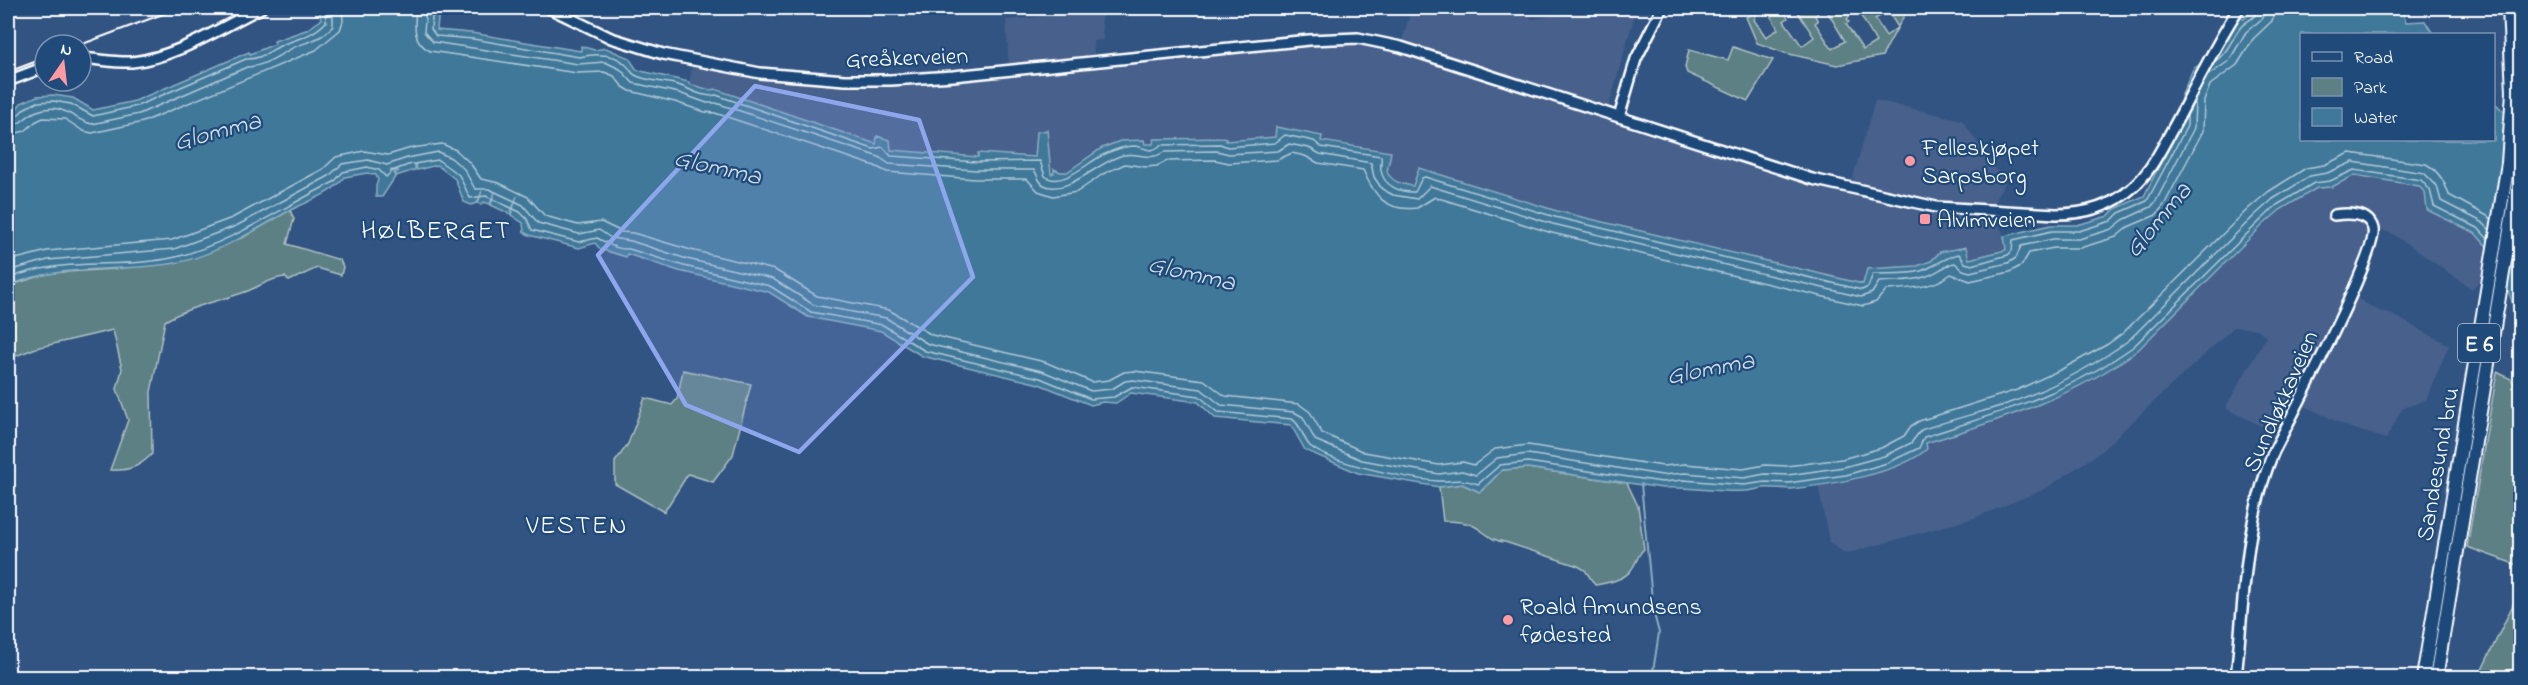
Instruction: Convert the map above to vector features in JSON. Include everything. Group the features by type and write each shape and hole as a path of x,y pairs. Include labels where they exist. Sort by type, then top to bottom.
{"highway":[{"name":"Sandesund bru","path":"2423,678 2508,163 2514,92 2509,8"},
{"name":"Sandesund bru","path":"2436,678 2520,170"}],"main road":[{"path":"93,59 124,62 158,56 261,8"},
{"name":"Greåkerveien","path":"549,8 611,38 663,54 760,73 881,81 943,77 1337,38 1375,40 1619,117"},
{"path":"1662,8 1636,59 1619,117 1785,171 1896,200 1936,207 2047,214 2093,210 2124,195 2146,173 2239,8"},
{"path":"8,81 33,72"},
{"name":"Sundløkkaveien","path":"2236,678 2243,589 2253,522 2262,484 2277,445 2361,273 2374,238 2373,228 2366,218 2351,214 2334,215"}],"highlighted area":[{"path":"755,86 919,120 973,277 799,452 686,405 598,255"}],"shaded area":[{"path":"1412,8 1521,8 1532,19 1594,8 1636,10 1607,113 1850,188 1875,100 1962,120 2005,183 1996,198 1993,210 2004,236 2006,250 1969,259 1967,247 1917,266 1867,269 1863,284 1557,211 1419,168 1413,187 1397,182 1387,172 1391,152 1321,141 1322,136 1276,128 1276,137 1226,141 1225,138 1154,139 1153,144 1145,144 1074,166 1067,172 1050,174 1048,155 1037,133 1036,157 979,153 979,157 891,150 890,140 877,136 877,144 716,89 710,90 689,84 693,61 845,80 1009,70 1006,20 1101,11 1103,40 1093,41 1095,62 1325,39 1400,47"},
{"path":"2355,175 2419,186 2425,193 2428,210 2475,233 2498,259 2472,289 2393,234 2374,228 2351,295 2449,345 2426,400 2402,409 2386,439 2348,427 2298,403 2281,436 2225,408 2266,337 2258,329 2234,327 2099,453 2045,489 1974,518 1845,554 1829,542 1818,485 1847,481 1922,453 1925,443 2025,411 2120,363 2138,350 2280,210 2317,188 2332,187"}],"green space":[{"path":"1766,8 1786,8 1785,13 1788,18 1784,21 1802,46 1814,37 1795,8 1817,10 1818,13 1815,16 1818,21 1815,23 1832,49 1845,41 1827,11 1851,14 1846,24 1863,50 1876,42 1860,14 1879,11 1882,15 1875,19 1886,36 1898,27 1882,56 1837,65 1785,53 1757,43 1746,17 1758,11 1754,20 1766,37 1778,29"},
{"path":"1901,8 1906,12 1898,27 1887,10"},
{"path":"1733,47 1773,60 1748,101 1687,73 1685,67 1689,50 1728,60"},
{"path":"290,210 294,219 287,244 340,260 343,267 341,275 317,268 289,281 285,277 274,279 165,321 151,392 152,454 138,465 123,470 110,470 128,420 117,389 122,369 113,330 36,348 8,359 8,286 50,273 114,269 242,238"},
{"path":"683,370 751,384 733,455 713,482 688,474 664,512 615,484 615,462 628,444 645,398 672,405 677,399"},
{"path":"2497,372 2511,379 2520,391 2520,566 2467,547"},
{"path":"1528,468 1627,483 1638,506 1644,549 1628,573 1615,580 1595,585 1585,570 1578,566 1491,538 1469,524 1443,521 1439,487 1462,484 1480,492 1502,470"},
{"path":"2520,590 2520,668 2479,676"}],"water":[{"name":"Glomma","path":"319,8 439,8 437,30 471,33 581,51 581,46 594,50 606,48 629,58 637,70 689,82 689,84 710,90 715,89 876,144 877,136 890,140 891,150 978,157 978,153 1035,157 1037,132 1047,130 1051,174 1054,173 1054,169 1067,172 1102,148 1120,141 1144,140 1145,144 1153,144 1154,139 1226,138 1226,141 1275,137 1276,127 1322,136 1321,141 1391,152 1387,172 1392,179 1402,184 1413,186 1419,168 1557,211 1863,284 1867,269 1917,266 1931,261 1940,252 1966,247 1969,259 2006,250 2004,236 2051,225 2077,225 2108,216 2115,209 2144,196 2181,123 2181,97 2193,69 2220,51 2239,17 2244,19 2255,8 2401,8 2406,22 2425,21 2432,33 2300,33 2300,141 2495,141 2495,103 2502,110 2520,118 2520,339 2515,329 2517,317 2498,259 2475,233 2427,210 2425,193 2419,186 2355,175 2332,187 2317,188 2280,210 2138,350 2114,367 2036,406 1926,443 1927,449 1915,458 1881,472 1824,485 1735,491 1662,488 1528,468 1502,470 1480,492 1462,484 1439,487 1358,473 1305,450 1291,425 1215,418 1198,402 1131,393 1116,403 1103,402 1091,405 1039,384 922,356 881,331 808,317 769,292 679,271 627,254 626,257 600,249 595,243 579,248 529,235 524,232 523,223 511,215 517,196 510,214 491,205 495,192 490,204 478,203 482,191 477,203 471,205 464,202 455,179 437,165 417,170 415,164 415,170 396,176 396,172 399,171 390,170 394,172 395,177 382,197 376,197 378,180 376,175 367,173 345,177 333,189 233,242 190,260 154,266 48,274 8,286 8,114 15,111 21,103 37,96 53,95 73,98 93,110 135,101 249,52 250,54 275,44 274,41 306,30 321,20"}],"waterway":[{"path":"1641,484 1653,610 1659,633 1652,678"}],"railway":[{"path":"93,40 179,8"},
{"path":"8,72 33,63"}],"place":[{"name":"Felleskjøpet Sarpsborg","path":"1910,161"},
{"name":"Alvimveien","path":"1925,219"},
{"name":"Roald Amundsens fødested","path":"1508,620"}],"district":[{"name":"HØLBERGET","path":"436,229"},
{"name":"VESTEN","path":"577,524"}]}
